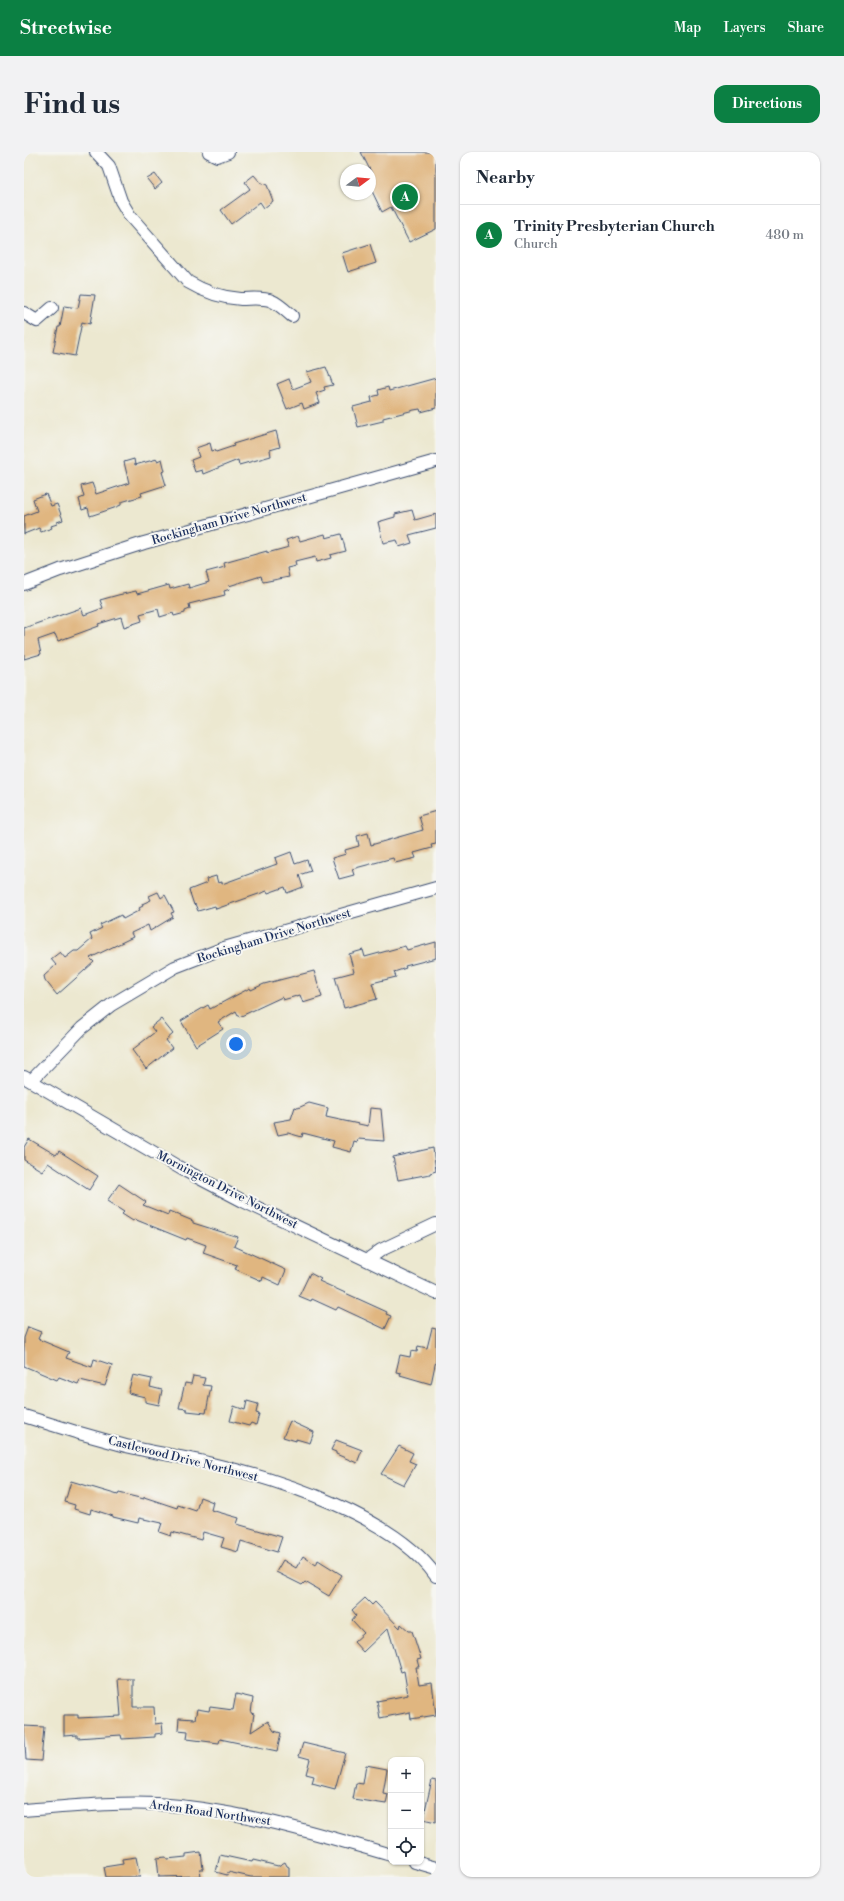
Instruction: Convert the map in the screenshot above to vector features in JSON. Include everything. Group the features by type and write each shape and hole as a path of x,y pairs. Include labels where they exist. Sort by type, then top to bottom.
{"street":[{"path":"96,152 110,166 121,201 130,216 188,282 198,288 223,296 261,298 273,302 292,316"},
{"path":"209,152 217,156 228,152"},
{"path":"24,312 37,322 52,308"},
{"name":"Rockingham Drive Northwest","path":"24,584 60,570 144,543 436,461"},
{"name":"Rockingham Drive Northwest","path":"28,1079 82,1028 111,1005 175,967 224,948 436,888"},
{"name":"Mornington Drive Northwest","path":"28,1079 182,1169 243,1201 436,1293"},
{"path":"367,1260 381,1250 436,1224"},
{"name":"Castlewood Drive Northwest","path":"24,1416 127,1446 212,1464 291,1487 356,1515 396,1536 413,1549 436,1576"},
{"name":"Arden Road Northwest","path":"24,1810 119,1803 159,1804 265,1820 308,1830 388,1854"},
{"path":"424,1865 436,1868"}],"building":[{"path":"361,152 436,152 436,229 409,242 391,207 382,212 376,200 376,164 367,164"},
{"path":"155,174 162,183 155,189 147,179"},
{"path":"254,175 260,182 267,185 273,201 264,208 260,202 231,224 221,210 250,189 245,182"},
{"path":"370,244 376,263 348,272 342,253"},
{"path":"81,294 95,295 90,324 82,322 75,356 53,352 64,306 78,308"},
{"path":"326,367 333,385 324,387 325,390 316,393 320,403 304,409 302,403 287,409 277,384 289,379 293,389 311,382 307,372"},
{"path":"436,378 436,408 421,412 420,409 414,410 383,418 383,421 358,427 353,407 372,402 371,397 379,395 378,390 388,387 389,391"},
{"path":"276,431 280,447 270,450 271,456 239,465 238,460 203,474 202,470 195,472 191,460 199,457 196,448 210,443 212,451 215,450 216,452 234,446 233,444"},
{"path":"134,459 135,465 162,459 165,471 162,472 166,485 141,493 142,496 121,502 121,505 90,516 88,508 82,510 79,499 84,497 81,486 92,483 96,494 129,483 124,462"},
{"path":"46,494 51,506 57,504 63,520 51,526 52,528 41,532 39,528 24,534 24,516 37,511 33,499"},
{"path":"412,510 415,520 436,514 436,528 409,535 412,543 399,547 397,540 383,543 378,522 395,517 395,514"},
{"path":"325,534 326,538 341,534 346,551 330,555 331,558 316,562 315,557 295,562 296,566 287,568 289,577 263,582 261,576 229,586 230,589 224,591 225,595 189,604 190,609 185,611 185,613 174,616 173,613 160,617 158,609 140,614 142,621 124,627 121,617 98,624 99,626 58,641 55,634 38,640 41,654 24,659 24,628 81,608 84,615 103,608 100,600 118,595 136,591 137,594 169,585 170,589 188,584 189,588 209,582 206,572 225,567 224,563 267,551 267,553 289,547 286,540 298,536 300,541"},
{"path":"436,811 436,844 431,845 432,848 414,853 416,858 395,863 393,858 352,869 354,875 339,879 332,858 346,854 345,850 359,846 357,836 368,833 371,845 423,830 419,816"},
{"path":"291,852 295,864 307,860 311,871 299,875 303,887 287,893 285,887 268,893 267,891 216,909 215,906 198,911 195,904 194,905 189,890 207,883 206,879 216,876 218,883 222,882 222,884 277,864 275,858"},
{"path":"158,892 161,898 165,895 174,912 171,913 173,917 150,931 148,925 131,933 133,937 90,958 94,962 57,995 45,980 44,976 56,965 51,959 60,952 65,958 74,951 78,951 92,939 90,934 102,928 100,925 121,915 123,919 140,910 139,908 143,906 142,904 151,900 149,896"},
{"path":"436,942 436,958 405,966 406,968 394,972 396,977 372,983 377,999 344,1008 335,977 354,972 349,954 363,950 365,957 405,946 407,950"},
{"path":"314,971 322,997 303,1003 300,995 283,1000 282,997 239,1017 236,1011 218,1022 223,1029 196,1046 181,1021 208,1005 210,1009 250,988 251,990 264,984"},
{"path":"161,1019 173,1034 166,1040 172,1048 146,1069 132,1050 155,1032 151,1027"},
{"path":"309,1103 328,1108 326,1117 368,1126 370,1108 381,1109 384,1141 358,1139 357,1142 354,1141 351,1152 332,1147 334,1141 303,1133 302,1137 288,1133 278,1135 274,1122 291,1119 295,1107 298,1108"},
{"path":"29,1139 56,1155 59,1151 98,1176 89,1190 48,1163 42,1171 24,1160 24,1147"},
{"path":"433,1148 436,1171 430,1174 398,1180 393,1157"},
{"path":"119,1184 146,1202 143,1205 168,1215 169,1211 193,1221 193,1223 238,1237 234,1246 286,1270 280,1285 263,1277 262,1281 235,1269 237,1265 203,1253 206,1245 187,1238 186,1240 134,1219 133,1221 122,1214 124,1212 107,1201"},
{"path":"310,1273 321,1279 319,1281 387,1312 386,1314 391,1316 385,1329 338,1307 336,1310 312,1299 311,1301 299,1296"},
{"path":"28,1327 41,1332 38,1339 69,1352 66,1358 92,1367 94,1359 112,1365 105,1386 80,1380 78,1384 59,1377 57,1380 24,1366 24,1338"},
{"path":"432,1328 436,1329 436,1360 431,1384 400,1375 401,1373 396,1372 400,1355 410,1357 411,1351 417,1352 418,1346 427,1348"},
{"path":"133,1375 152,1379 150,1387 162,1390 159,1405 145,1402 145,1397 128,1393"},
{"path":"193,1376 205,1378 203,1385 211,1386 206,1413 187,1411 187,1409 179,1408 185,1383 191,1384"},
{"path":"247,1401 258,1404 256,1413 259,1414 256,1425 251,1423 249,1426 230,1421 234,1406 245,1410"},
{"path":"290,1421 314,1432 310,1443 283,1437"},
{"path":"336,1440 362,1450 357,1463 336,1454 336,1452 331,1450"},
{"path":"399,1446 413,1453 409,1461 416,1464 404,1485 381,1474"},
{"path":"71,1481 118,1495 119,1493 144,1499 144,1497 177,1508 178,1505 196,1511 200,1497 213,1502 211,1510 239,1518 237,1524 282,1537 277,1552 241,1541 238,1552 221,1547 224,1538 203,1532 201,1540 172,1532 171,1536 159,1532 162,1523 139,1518 138,1523 113,1517 91,1509 90,1514 74,1509 75,1505 65,1502"},
{"path":"303,1556 316,1565 318,1560 342,1575 329,1596 305,1582 302,1585 276,1572 283,1560 296,1568"},
{"path":"365,1598 372,1605 375,1602 400,1628 401,1624 409,1631 412,1631 421,1659 417,1660 419,1667 416,1667 419,1685 432,1683 436,1715 411,1719 410,1712 380,1718 377,1701 408,1695 404,1671 401,1672 388,1628 363,1652 354,1642 364,1633 352,1620 356,1615 352,1610"},
{"path":"118,1679 133,1679 133,1707 154,1707 155,1724 162,1723 163,1733 155,1734 155,1737 122,1739 121,1735 77,1738 77,1735 64,1736 64,1715 78,1715 78,1718 121,1716"},
{"path":"236,1694 253,1698 251,1713 254,1714 251,1732 268,1721 274,1731 281,1733 277,1751 220,1739 219,1743 187,1739 188,1731 178,1730 179,1718 195,1719 197,1709 209,1711 210,1707 233,1710"},
{"path":"24,1726 44,1727 41,1761 26,1760"},
{"path":"303,1743 345,1753 335,1789 312,1783 314,1776 306,1774 310,1759 299,1756"},
{"path":"366,1765 387,1769 383,1793 388,1794 386,1804 353,1799 356,1783 363,1784"},
{"path":"432,1780 436,1781 436,1822 424,1819"},
{"path":"201,1852 203,1869 200,1869 201,1876 159,1877 157,1858 166,1857 167,1859 186,1857 186,1854"},
{"path":"220,1855 252,1862 253,1860 278,1866 285,1862 289,1867 289,1877 251,1877 228,1872 227,1875 216,1872"},
{"path":"136,1857 140,1877 106,1877 104,1867 123,1864 122,1859"}],"place":[{"name":"Trinity Presbyterian Church","path":"405,197"}]}
